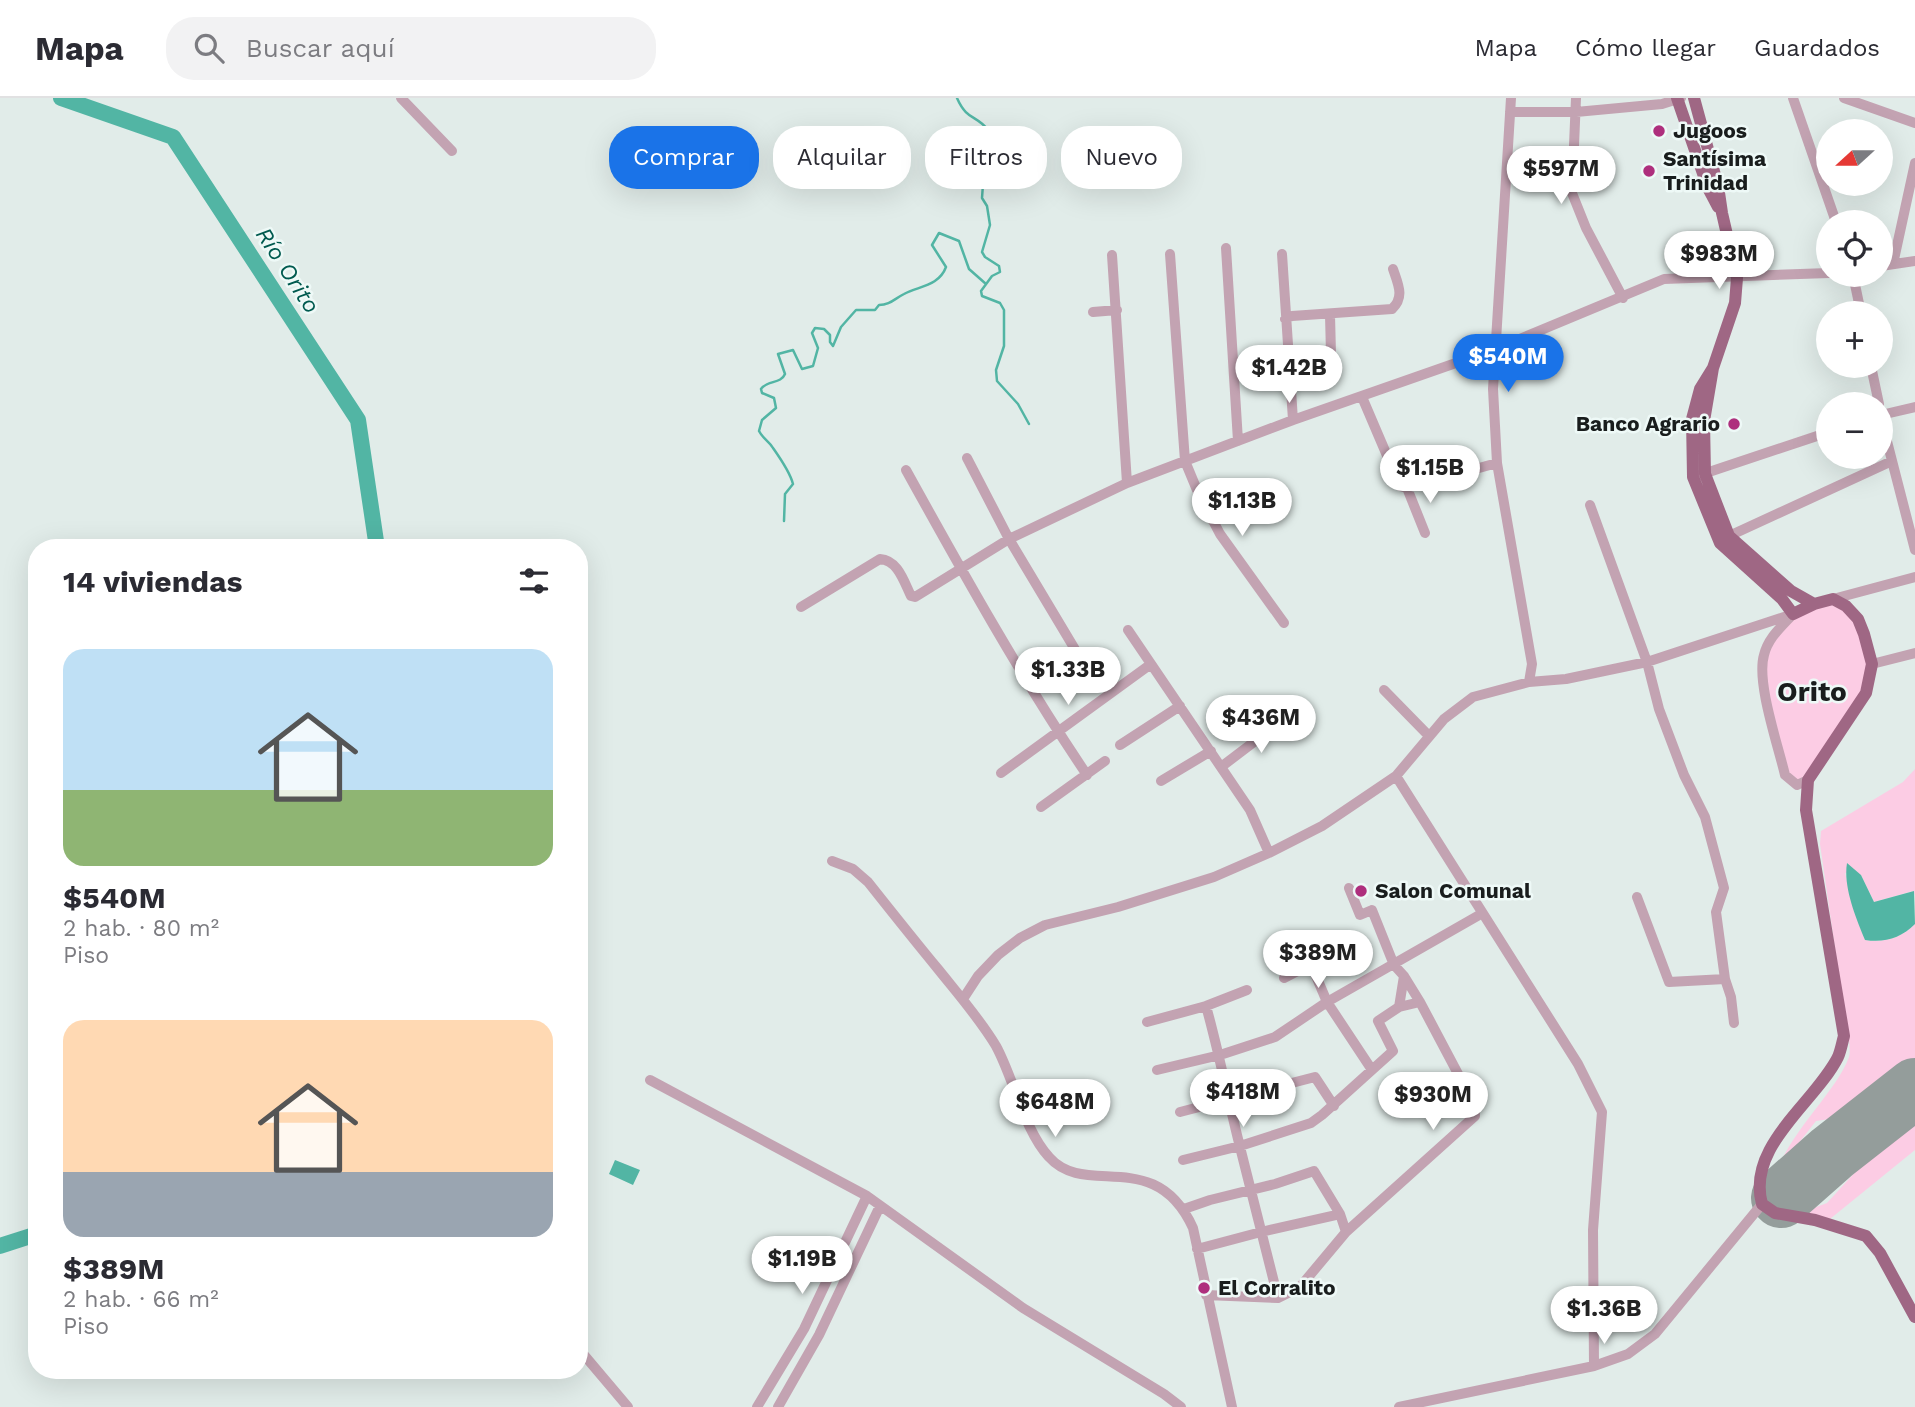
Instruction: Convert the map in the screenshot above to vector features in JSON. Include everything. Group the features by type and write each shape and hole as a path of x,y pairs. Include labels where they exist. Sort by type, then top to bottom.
{"main road":[{"path":"1693,98 1718,186 1737,278 1735,303 1713,368 1700,389 1692,419 1699,475 1720,543 1782,599 1793,614 1833,599 1846,606 1858,619 1872,664 1866,693 1808,780 1806,810 1844,1036 1839,1056 1779,1135 1759,1176 1758,1190 1762,1204 1775,1213 1815,1220 1866,1236 1880,1253 1915,1317"},
{"path":"1678,99 1707,188 1722,213"},
{"path":"1699,475 1729,536 1791,591 1814,604"}],"street":[{"path":"401,98 452,150"},
{"path":"1511,98 1493,350 1493,389 1497,463 1532,664 1529,682"},
{"path":"1576,98 1572,192 1586,228 1623,298"},
{"path":"1793,98 1832,210"},
{"path":"1844,98 1915,123"},
{"path":"1510,112 1576,112 1662,104 1678,99"},
{"path":"1915,163 1893,264 1915,261"},
{"path":"1226,248 1238,441"},
{"path":"1170,254 1185,461 1220,534 1284,623"},
{"path":"1282,254 1293,420"},
{"path":"1112,255 1127,483"},
{"path":"1285,319 1292,316 1392,309 1398,303 1400,292 1393,269"},
{"path":"801,607 880,559 888,560 896,567 911,596 915,597 1009,539 1127,483 1293,420 1493,350 1664,279 1816,274"},
{"path":"1093,312 1117,310"},
{"path":"1330,315 1331,354"},
{"path":"1362,397 1400,486 1407,488 1497,463"},
{"path":"1893,413 1915,407"},
{"path":"1699,475 1816,436"},
{"path":"968,458 1009,539 1076,651 1028,681"},
{"path":"1893,465 1915,550"},
{"path":"1729,536 1875,469"},
{"path":"906,470 1058,733 1087,775"},
{"path":"1407,488 1425,533"},
{"path":"1590,505 1647,662 1659,709 1684,775 1706,817 1724,888 1716,912 1734,1023"},
{"path":"1833,599 1915,577"},
{"path":"963,999 978,976 998,955 1020,938 1045,925 1214,877 1322,826 1396,776 1444,719 1473,697 1529,682 1566,679 1647,662 1793,614"},
{"path":"1793,614 1771,638 1764,655 1761,674 1786,775 1797,785 1808,780"},
{"path":"1128,630 1250,810 1269,853"},
{"path":"1872,664 1915,653"},
{"path":"1001,773 1152,664"},
{"path":"1384,690 1429,736"},
{"path":"1120,745 1180,706"},
{"path":"1221,766 1283,720"},
{"path":"1161,780 1211,751"},
{"path":"1041,807 1105,761"},
{"path":"1396,776 1578,1064 1602,1112 1593,1230 1594,1366"},
{"path":"832,861 853,869 868,882 963,999 995,1046 1033,1131 1050,1159 1066,1169 1139,1179 1160,1188 1184,1209 1193,1228 1232,1407"},
{"path":"1206,1295 1278,1298 1300,1287 1346,1232 1475,1116 1474,1104 1420,1002 1394,965 1372,910 1360,915 1349,888"},
{"path":"1637,897 1669,982 1725,979"},
{"path":"1157,1070 1220,1055 1275,1037 1327,1002 1481,914"},
{"path":"1284,978 1311,964 1327,1002 1372,1070"},
{"path":"1399,1007 1404,976"},
{"path":"1147,1022 1206,1006 1247,990"},
{"path":"1183,1160 1240,1146 1311,1123 1394,1051 1378,1021 1399,1007 1420,1002"},
{"path":"1206,1006 1278,1298"},
{"path":"1180,1112 1315,1077 1334,1105"},
{"path":"650,1080 867,1196 1023,1308 1181,1407"},
{"path":"1184,1209 1314,1171 1340,1214 1346,1232"},
{"path":"757,1407 804,1329 867,1196"},
{"path":"1399,1407 1438,1404 1594,1366 1628,1354 1655,1334 1762,1204"},
{"path":"778,1407 819,1335 880,1206"},
{"path":"1197,1249 1340,1214"},
{"path":"804,1329 819,1335"},
{"path":"588,1360 628,1407"}],"shaded area":[{"path":"1814,604 1846,606 1872,664 1866,693 1797,785 1785,775 1761,675 1771,638"},
{"path":"1915,769 1915,895 1913,891 1874,902 1861,875 1845,873 1865,940 1892,938 1915,924 1915,1068 1857,1115 1816,1121 1783,1163 1775,1190 1777,1173 1785,1153 1840,1075 1850,1053 1820,844 1821,831 1903,782"},
{"path":"1847,863 1861,875 1874,902 1914,891 1915,924 1892,938 1865,940 1849,892"},
{"path":"1915,1112 1915,1150 1830,1219 1781,1211 1775,1191 1781,1206 1811,1209 1827,1203 1880,1145 1883,1138"},
{"path":"615,1160 640,1170 633,1185 609,1174"}],"waterway":[{"name":"Río Orito","path":"61,98 173,137 358,420 376,539"},
{"path":"957,98 965,111 988,130 987,135 971,146 959,161 962,167 985,155 990,160 989,166 984,170 982,198 987,206 990,225 982,252 999,266 1000,272 992,276 981,291 982,296 1000,303 1004,310 1004,346 996,370 997,381 1018,404 1029,424"},
{"path":"784,521 785,494 793,484 782,461 759,431 762,420 776,408 774,398 762,393 761,389 785,374 778,354 793,350 802,369 813,366 818,348 812,333 815,328 824,329 830,335 833,346 841,327 856,310 875,310 879,305 889,303 939,278 946,267 932,245 939,233 959,241 969,269 986,284"},
{"name":"Río Orito","path":"0,1246 28,1237"}],"runway":[{"path":"1781,1198 1832,1153 1915,1088"}],"place":[{"name":"Jugoos","path":"1659,131"},
{"name":"Santísima Trinidad","path":"1649,171"},
{"name":"Banco Agrario","path":"1734,424"},
{"name":"Salon Comunal","path":"1361,891"},
{"name":"El Corralito","path":"1204,1288"}],"district":[{"name":"Orito","path":"1812,691"}]}
